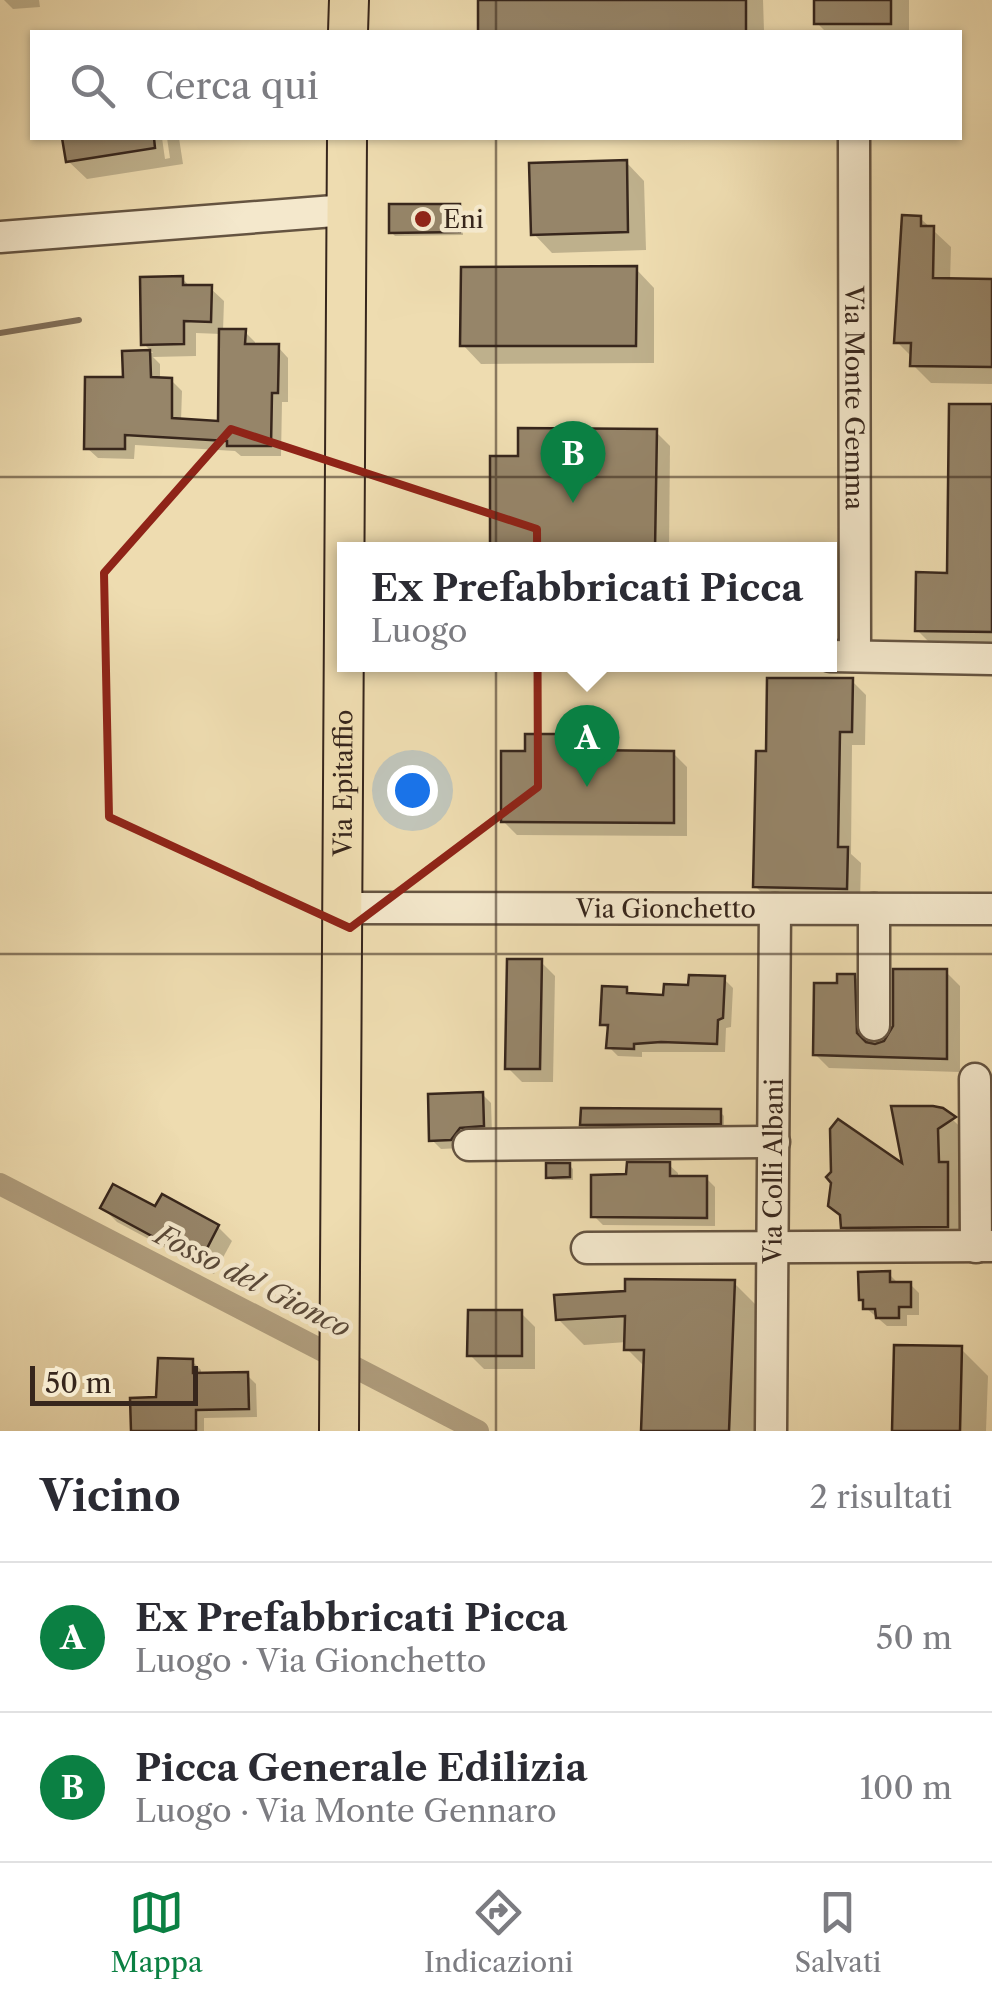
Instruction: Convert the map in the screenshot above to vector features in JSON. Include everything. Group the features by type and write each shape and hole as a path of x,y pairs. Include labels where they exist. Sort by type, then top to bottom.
{"main road":[{"path":"348,30 349,0"},
{"name":"Via Epitaffio","path":"345,542 348,140"},
{"name":"Via Epitaffio","path":"340,1415 344,672"}],"street":[{"name":"Via Monte Gemma","path":"842,656 854,140"},
{"path":"0,237 347,210"},
{"path":"842,656 992,658"},
{"name":"Via Gionchetto","path":"341,908 992,909"},
{"name":"Via Colli Albani","path":"771,1431 775,909"},
{"path":"874,909 874,1025"},
{"path":"587,1248 984,1246 975,1078"},
{"path":"469,1145 774,1142"}],"highlighted area":[{"path":"231,429 537,529 538,787 350,928 109,817 104,573"}],"building":[{"path":"478,0 746,0 746,30 478,30"},
{"path":"814,0 891,0 891,24 814,24"},
{"path":"62,140 154,140 155,148 66,162"},
{"path":"627,160 628,232 531,235 529,163"},
{"path":"389,204 460,204 460,232 389,233"},
{"path":"902,215 921,216 921,226 934,226 933,278 992,279 992,367 910,366 911,343 894,343"},
{"path":"637,266 636,346 460,346 461,267"},
{"path":"183,276 183,285 212,285 211,322 184,321 184,344 141,345 140,277"},
{"path":"219,329 246,329 245,344 279,344 278,393 272,393 271,446 227,446 227,441 125,435 125,449 84,449 85,377 123,377 122,351 150,350 151,377 172,378 172,418 218,421"},
{"path":"949,404 992,404 992,632 915,631 916,572 947,573"},
{"path":"518,428 657,429 655,542 490,542 490,456 518,456"},
{"path":"767,678 853,678 852,732 840,732 838,847 848,847 847,889 753,887 756,751 766,751"},
{"path":"525,734 582,734 582,750 674,751 674,823 501,822 501,751 525,751"},
{"path":"507,959 542,959 540,1069 505,1069"},
{"path":"893,969 947,969 947,1059 813,1055 814,983 837,983 837,974 855,974 857,1033 875,1044 884,1041 893,1026"},
{"path":"689,975 725,976 717,1044 661,1042 634,1044 634,1049 606,1048 608,1025 600,1025 602,986 627,987 627,993 663,995 664,984 688,985"},
{"path":"483,1092 484,1126 460,1128 451,1140 429,1141 428,1094"},
{"path":"891,1106 933,1106 956,1117 938,1129 939,1162 948,1162 948,1227 841,1228 840,1215 828,1206 830,1129 838,1119 902,1163"},
{"path":"581,1108 721,1109 721,1124 580,1125"},
{"path":"627,1162 670,1162 670,1176 707,1176 707,1218 591,1217 591,1175 626,1174"},
{"path":"546,1163 570,1163 570,1177 546,1178"},
{"path":"113,1184 155,1206 162,1194 219,1225 200,1262 100,1208"},
{"path":"890,1271 890,1282 911,1282 911,1307 899,1307 899,1318 876,1318 875,1309 863,1309 863,1300 859,1300 858,1272"},
{"path":"625,1279 735,1280 729,1431 641,1431 644,1350 624,1350 625,1316 556,1320 554,1295 625,1291"},
{"path":"468,1310 522,1310 522,1356 467,1356"},
{"path":"894,1345 962,1346 960,1431 892,1431"},
{"path":"158,1358 193,1359 193,1373 248,1372 249,1409 196,1410 196,1431 131,1431 130,1398 156,1397"}],"waterway":[{"path":"0,333 79,320"},
{"name":"Fosso del Gionco","path":"0,1184 478,1431"}],"place":[{"name":"Eni","path":"423,219"},
{"name":"Picca Generale Edilizia","path":"573,503"},
{"name":"Ex Prefabbricati Picca","path":"587,787"}]}
